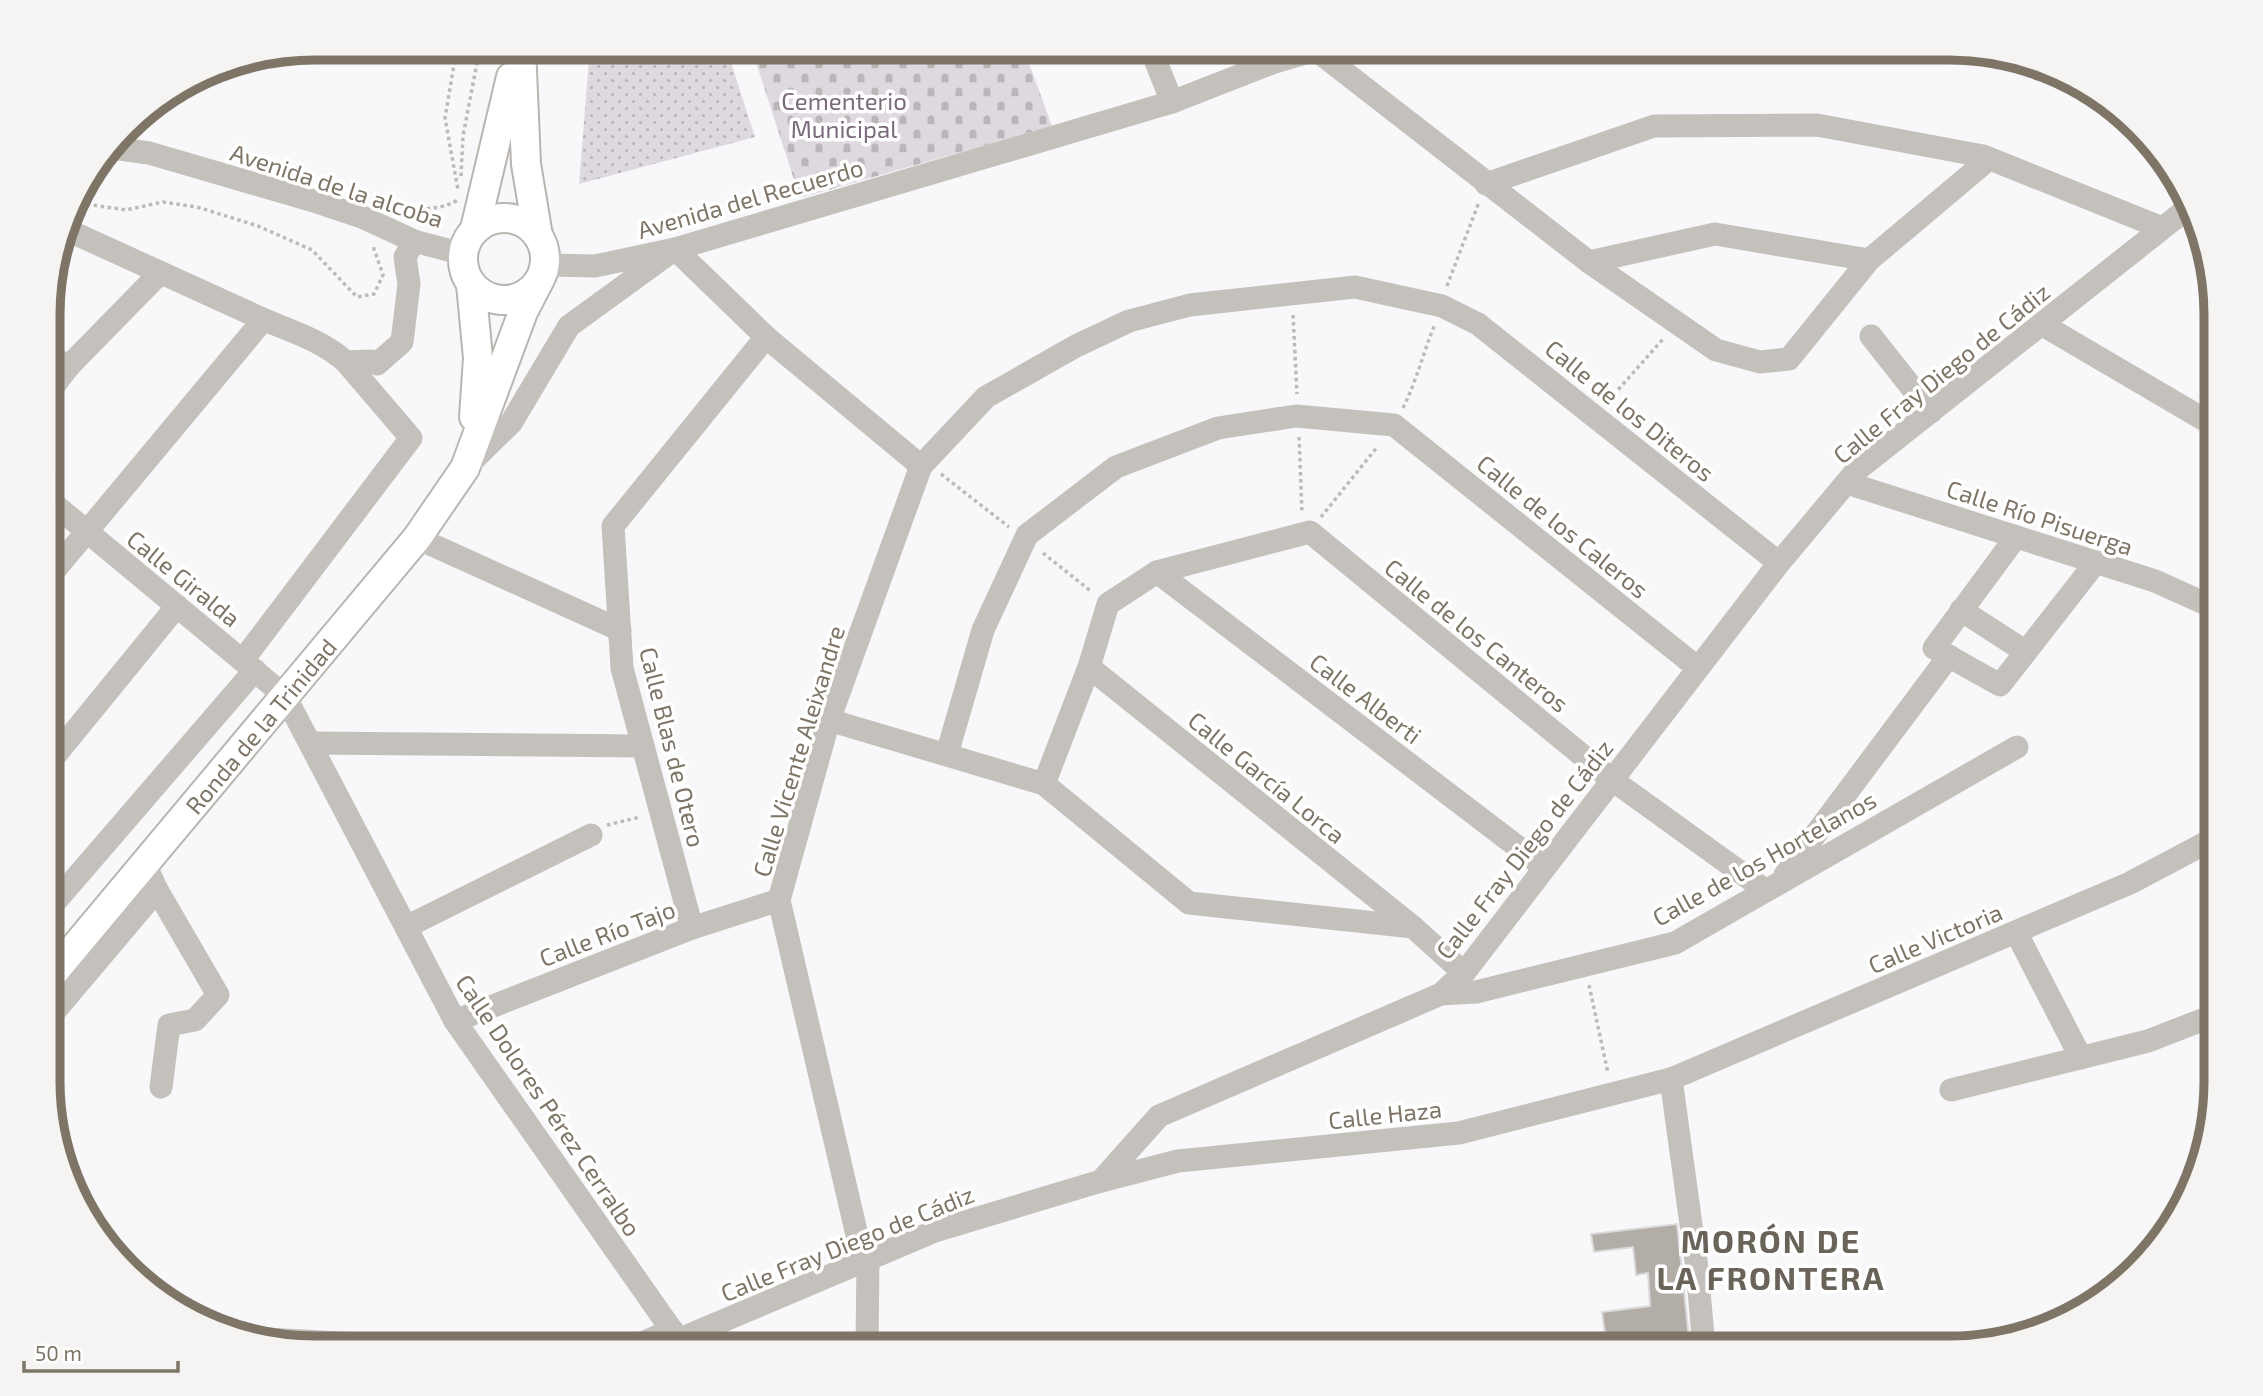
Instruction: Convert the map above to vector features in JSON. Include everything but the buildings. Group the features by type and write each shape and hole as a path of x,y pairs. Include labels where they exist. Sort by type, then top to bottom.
{"main road":[{"path":"516,60 469,242 465,275 481,294 506,301 531,291 542,273 543,245 538,236 526,164 520,60"},
{"path":"469,242 496,218 520,221 538,236"},
{"name":"Ronda de la Trinidad","path":"60,958 144,863 417,538 465,468 523,312 542,273"},
{"name":"Ronda de la Trinidad","path":"465,468 476,405 478,358 471,284"}],"street":[{"path":"1155,60 1172,102"},
{"name":"Avenida del Recuerdo","path":"542,273 595,267 675,249 1172,102 1281,60"},
{"path":"1332,60 1588,262 1716,350 1760,362 1788,359 1869,260 1989,159"},
{"path":"1486,184 1654,126 1817,125 1989,159 2162,228"},
{"name":"Avenida de la alcoba","path":"121,149 149,153 317,202 362,217 414,241 469,242"},
{"name":"Calle Fray Diego de Cádiz","path":"686,1336 934,1231 1101,1181 1159,1116 1441,994 1464,973 1779,563 1857,470 2182,213"},
{"path":"73,233 330,348 346,362 372,361 377,364 402,342 409,284 405,257 414,241"},
{"path":"1588,262 1715,234 1869,260"},
{"path":"465,468 511,423 569,326 675,249 766,337 921,466"},
{"path":"60,360 160,273"},
{"name":"Calle de los Diteros","path":"921,466 986,397 1076,346 1129,321 1190,305 1355,287 1441,306 1478,324 1779,563"},
{"path":"60,564 263,320"},
{"path":"2043,325 2204,420"},
{"path":"1871,336 1931,412"},
{"name":"Calle Blas de Otero","path":"692,928 622,668 613,526 766,337"},
{"name":"Ronda de la Trinidad","path":"60,897 249,665 411,438 346,362"},
{"path":"947,754 983,630 1027,535 1116,467 1218,428 1296,416 1394,425"},
{"name":"Calle de los Caleros","path":"1394,425 1698,668"},
{"name":"Calle Vicente Aleixandre","path":"867,1336 866,1260 779,900 829,720 921,466"},
{"name":"Calle Río Pisuerga","path":"1847,483 2154,581 2204,603"},
{"name":"Calle Giralda","path":"60,509 285,696"},
{"path":"1044,784 1089,667 1108,604 1157,572 1310,532"},
{"name":"Calle de los Canteros","path":"1310,532 1611,779 1773,886"},
{"path":"2016,537 1934,648 2000,685 2096,562"},
{"path":"417,538 620,630"},
{"name":"Calle Alberti","path":"1157,572 1544,867"},
{"path":"60,751 177,606"},
{"path":"1961,610 2026,652"},
{"path":"1773,886 1949,656"},
{"name":"Calle García Lorca","path":"1089,667 1413,927 1464,973"},
{"name":"Calle Dolores Pérez Cerralbo","path":"285,696 456,1021 677,1336"},
{"path":"829,720 1044,784 1189,904 1413,927"},
{"path":"310,743 643,746"},
{"name":"Calle de los Hortelanos","path":"1441,994 1476,992 1675,943 2017,747"},
{"path":"406,927 591,835"},
{"name":"Calle Victoria","path":"1671,1079 2130,883 2204,844"},
{"path":"144,863 218,995 195,1020 169,1025 160,1087"},
{"path":"60,1006 157,890"},
{"name":"Calle Río Tajo","path":"456,1021 692,928 779,900"},
{"path":"2015,932 2081,1058"},
{"path":"1951,1090 2148,1041 2204,1019"},
{"path":"1671,1079 1697,1268 1703,1336"},
{"name":"Calle Haza","path":"1101,1181 1178,1161 1459,1133 1671,1079"}],"path":[{"path":"455,60 445,118 460,200"},
{"path":"460,200 463,135 477,60"},
{"path":"1310,532 1394,425 1419,377 1420,359 1486,184"},
{"path":"440,210 460,200"},
{"path":"85,204 126,210 163,201 197,207 258,226 312,250 357,297 374,294 383,275 378,259"},
{"path":"1595,416 1676,323"},
{"path":"591,835 606,825 660,809"},
{"path":"1584,966 1613,1094"}],"green space":[{"path":"589,60 730,60 755,137 579,184"},
{"name":"Cementerio Municipal","path":"755,60 1028,60 1052,126 800,198"}],"district":[{"name":"MORÓN DE LA FRONTERA","path":"1771,1258"}]}
